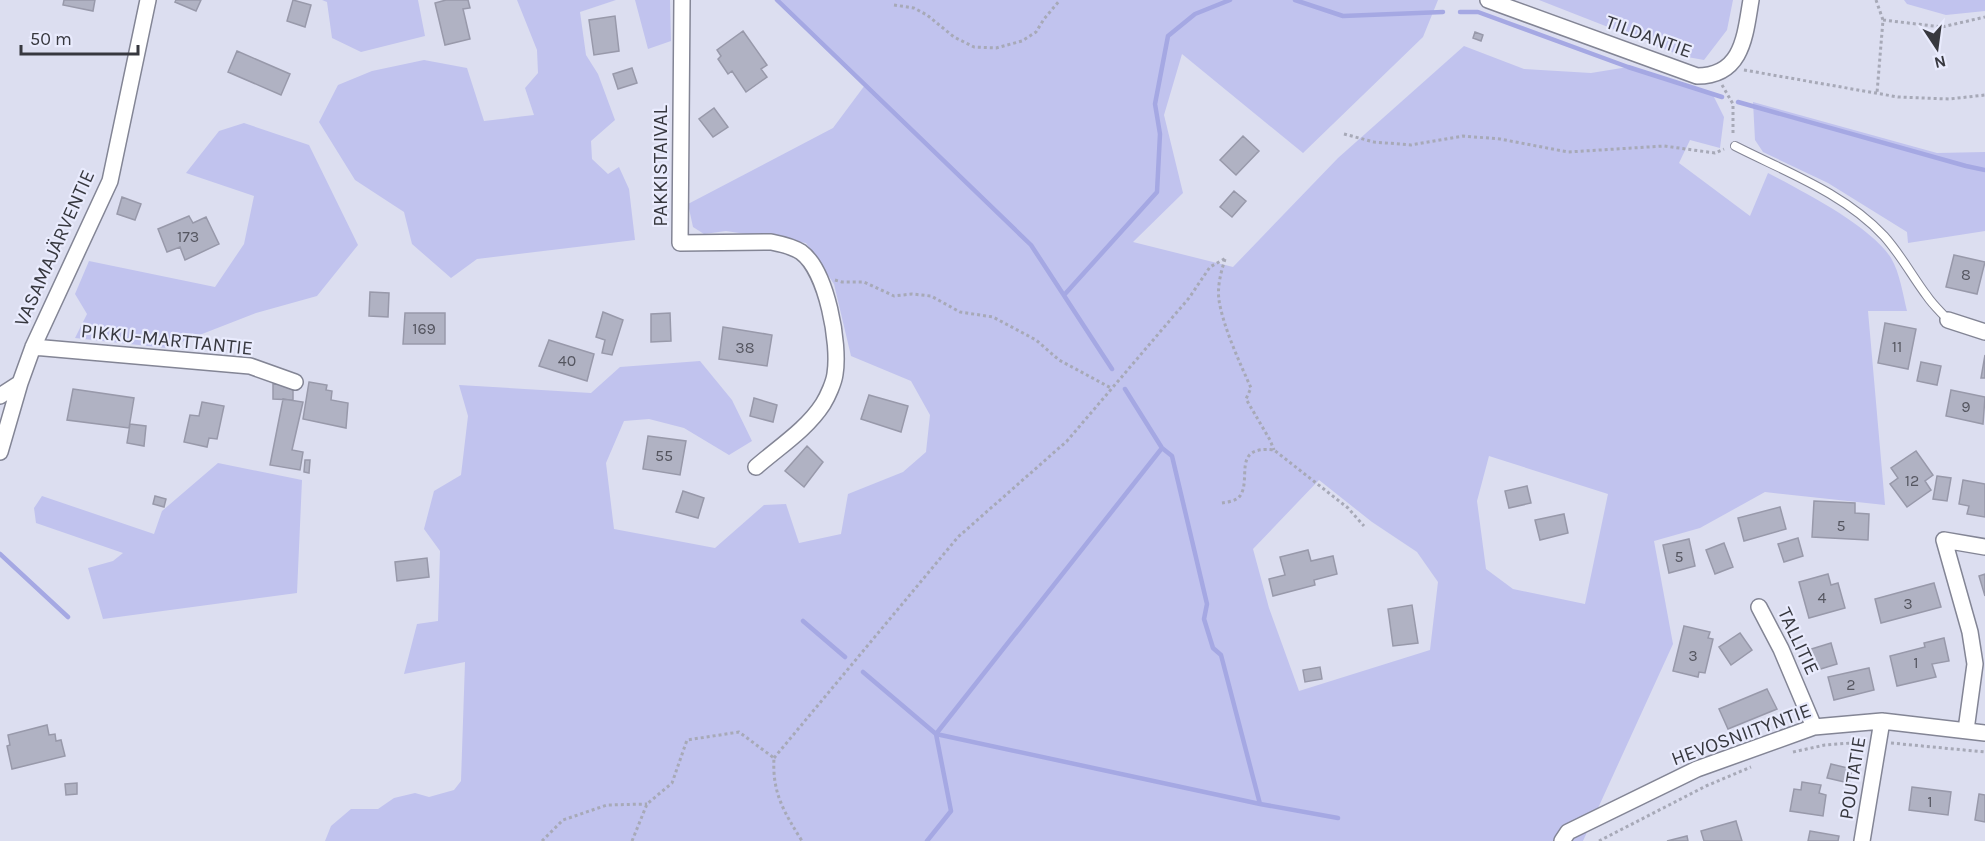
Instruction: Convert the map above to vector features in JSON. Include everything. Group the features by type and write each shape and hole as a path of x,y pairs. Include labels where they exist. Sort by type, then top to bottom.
{"street":[{"name":"VASAMAJÄRVENTIE","path":"0,452 33,347 110,181 148,0"},
{"name":"PAKKISTAIVAL","path":"682,0 680,243 771,242 785,244 801,252 813,266 821,283 836,343 835,375 824,403 806,424 756,466"},
{"name":"TILDANTIE","path":"1488,0 1697,75 1722,70"},
{"path":"1722,70 1737,55 1744,38 1751,0"},
{"path":"1948,320 1985,332"},
{"name":"PIKKU-MARTTANTIE","path":"33,347 250,366 295,382"},
{"path":"0,396 20,383"},
{"path":"1966,730 1975,664 1970,632 1944,540 1985,547"},
{"name":"TALLITIE","path":"1759,606 1781,649 1814,727"},
{"name":"HEVOSNIITYNTIE","path":"1562,841 1568,832 1697,769 1814,727 1882,721 1985,733"},
{"name":"POUTATIE","path":"1862,841 1882,721"}],"lane":[{"path":"1735,146 1804,178 1830,194 1882,234 1901,256 1928,298 1948,320"}],"path":[{"path":"894,5 914,8 927,15 954,37 974,47 996,48 1022,41 1036,32 1060,0"},
{"path":"1876,0 1883,20 1877,93"},
{"path":"1883,20 1942,27 1985,17"},
{"path":"1344,134 1374,142 1411,145 1463,136 1500,139 1568,152 1664,146 1714,153 1735,146 1732,130 1733,104 1722,70 1767,75 1898,97 1949,99 1985,95"},
{"path":"802,841 778,797 773,777 774,758 958,537 1067,441 1189,298 1210,267 1226,258 1220,277 1219,300 1251,388 1246,399 1274,450 1348,508 1364,526"},
{"path":"813,266 835,280 864,282 894,296 912,294 931,296 960,312 993,317 1036,340 1059,360 1111,388"},
{"path":"1222,503 1236,499 1240,495 1247,459 1253,453 1263,449 1274,450"},
{"path":"632,841 647,804 672,783 687,740 739,732 774,758"},
{"path":"1792,752 1825,745 1879,741 1985,752"},
{"path":"1599,841 1706,786 1761,763"},
{"path":"542,841 563,820 607,805 647,804"}],"shaded area":[{"path":"322,0 418,0 425,36 361,52 332,38 327,2"},
{"path":"517,0 616,0 580,12 586,55 598,74 615,120 591,141 592,159 608,174 619,167 629,189 635,240 477,259 451,278 412,244 404,212 355,180 319,122 338,85 372,71 424,60 467,68 484,121 534,115 525,88 538,73 537,50"},
{"path":"635,0 670,0 671,41 648,49"},
{"path":"777,0 1438,0 1423,37 1303,153 1182,54 1164,115 1183,193 1133,242 1233,267 1338,158 1464,46 1524,69 1591,73 1628,67 1712,93 1724,117 1720,148 1690,140 1679,163 1750,216 1768,173 1817,199 1852,222 1881,246 1894,264 1907,311 1868,311 1885,505 1765,492 1700,528 1654,541 1673,644 1583,841 325,841 331,826 351,809 378,809 394,798 415,793 429,797 454,790 461,781 465,662 404,674 417,624 438,621 440,551 424,529 434,491 461,475 468,416 459,385 591,393 620,367 700,361 732,400 752,441 729,455 684,428 649,419 624,421 606,463 614,529 715,548 764,505 786,504 799,543 841,534 848,494 903,472 926,452 930,415 911,381 851,356 834,284 806,243 726,231 704,234 693,227 688,204 833,128 865,85","holes":["1489,456 1608,494 1585,604 1513,589 1486,569 1477,501","1319,480 1372,522 1417,552 1438,582 1430,650 1299,691 1269,608 1253,549"]},
{"path":"1539,0 1733,0 1727,30 1704,60 1682,56"},
{"path":"1904,0 1985,0 1985,11 1946,15 1907,4"},
{"path":"1753,102 1937,153 1985,152 1985,231 1908,243 1907,232 1828,183 1763,152 1755,140"},
{"path":"244,123 309,145 358,245 317,296 256,313 166,348 75,338 87,314 75,294 89,261 215,287 244,244 254,196 186,173 219,131"},
{"path":"218,463 302,480 297,593 103,619 88,568 113,561 123,553 36,523 34,508 42,496 154,534 162,511"}],"building":[{"path":"64,0 95,0 93,11 63,5"},
{"path":"176,0 201,0 196,11 175,2"},
{"path":"293,0 311,5 305,27 287,21"},
{"path":"446,0 468,0 470,8 463,9 470,39 445,45 435,3"},
{"path":"615,16 619,51 594,55 589,20"},
{"path":"743,31 767,65 761,69 767,77 746,92 732,71 728,74 718,59 721,56 717,50"},
{"path":"1475,32 1483,35 1481,41 1473,38"},
{"path":"237,51 290,74 281,95 228,72"},
{"path":"632,68 637,83 618,89 613,74"},
{"path":"714,108 728,127 713,137 699,119"},
{"path":"1243,136 1259,151 1236,175 1220,160"},
{"path":"1234,191 1246,201 1232,217 1220,207"},
{"path":"122,197 141,204 135,220 117,214"},
{"path":"189,216 193,223 206,217 219,244 185,260 180,247 167,252 158,229"},
{"path":"1954,255 1985,262 1977,294 1946,287"},
{"path":"370,292 389,293 388,317 369,316"},
{"path":"603,312 623,320 612,355 602,353 605,340 596,337"},
{"path":"405,313 445,313 445,344 403,344"},
{"path":"670,313 671,341 651,342 651,314"},
{"path":"1885,323 1916,329 1908,369 1878,363"},
{"path":"723,327 772,335 767,366 719,359"},
{"path":"549,340 594,354 587,381 539,366"},
{"path":"1985,355 1985,378 1981,378"},
{"path":"1921,362 1941,366 1937,385 1917,381"},
{"path":"309,382 327,385 326,390 332,391 331,400 348,403 346,428 303,419"},
{"path":"273,384 293,385 293,400 273,399"},
{"path":"73,389 134,398 129,428 67,420"},
{"path":"1951,390 1985,397 1983,424 1946,416"},
{"path":"869,395 908,406 901,432 861,419"},
{"path":"754,398 777,405 773,422 750,416"},
{"path":"283,399 303,402 292,450 303,452 300,470 270,465"},
{"path":"202,402 224,406 217,439 209,438 207,447 184,442 190,415 199,416"},
{"path":"130,424 146,426 144,446 127,443"},
{"path":"648,436 686,441 680,475 643,469"},
{"path":"807,446 823,462 804,487 785,471"},
{"path":"1916,451 1933,475 1925,481 1931,490 1907,507 1890,484 1898,478 1891,468"},
{"path":"305,460 310,460 309,473 304,472"},
{"path":"1937,476 1951,478 1947,501 1933,499"},
{"path":"1963,480 1985,484 1985,517 1967,514 1969,506 1959,504"},
{"path":"1527,486 1531,503 1509,508 1505,491"},
{"path":"683,491 704,498 698,518 676,512"},
{"path":"155,496 166,499 164,507 153,504"},
{"path":"1814,501 1855,503 1855,513 1869,514 1868,540 1812,537"},
{"path":"1780,507 1786,529 1744,541 1738,518"},
{"path":"1564,514 1568,533 1540,540 1535,520"},
{"path":"1798,538 1803,556 1784,562 1778,544"},
{"path":"1689,539 1695,566 1669,573 1663,545"},
{"path":"1724,543 1733,567 1715,574 1706,550"},
{"path":"1308,550 1311,561 1333,556 1337,574 1314,580 1315,585 1273,596 1269,579 1285,575 1280,557"},
{"path":"427,558 429,577 397,581 395,562"},
{"path":"1828,574 1831,585 1838,583 1845,608 1809,618 1799,582"},
{"path":"1985,574 1985,596 1979,576"},
{"path":"1934,583 1941,607 1881,623 1875,599"},
{"path":"1412,605 1418,643 1393,646 1388,609"},
{"path":"1684,626 1710,632 1708,638 1713,639 1705,673 1699,672 1698,677 1673,671"},
{"path":"1740,633 1752,650 1731,665 1719,647"},
{"path":"1944,638 1949,661 1932,664 1936,677 1897,686 1890,656 1925,647 1924,643"},
{"path":"1831,643 1837,664 1814,671 1808,650"},
{"path":"1320,667 1322,679 1305,682 1303,670"},
{"path":"1869,668 1874,690 1834,700 1828,677"},
{"path":"1767,689 1777,709 1728,729 1719,709"},
{"path":"47,725 49,735 55,734 56,741 61,740 65,756 12,769 7,746 10,745 8,735"},
{"path":"1831,764 1852,769 1849,783 1827,778"},
{"path":"1802,782 1821,785 1819,793 1826,795 1823,816 1790,811 1794,789 1801,790"},
{"path":"77,783 77,794 66,795 65,784"},
{"path":"1912,787 1951,792 1948,815 1909,810"},
{"path":"1979,794 1985,795 1985,822 1975,820"},
{"path":"1736,821 1742,841 1704,841 1701,831"},
{"path":"1810,831 1839,836 1838,841 1808,841"},
{"path":"1687,836 1688,841 1667,841"}],"waterway":[{"path":"777,0 1031,245 1112,369"},
{"path":"1065,294 1157,192 1160,134 1155,104 1168,36 1195,14 1230,0"},
{"path":"1295,0 1343,16 1443,12"},
{"path":"1460,12 1478,12 1628,67 1722,97"},
{"path":"1738,102 1985,170"},
{"path":"1125,389 1162,448 1172,456 1207,604 1204,619 1213,648 1221,655 1260,804"},
{"path":"927,841 951,811 936,734 1162,448"},
{"path":"0,554 68,617"},
{"path":"803,621 845,657"},
{"path":"863,672 936,734 1260,804 1338,818"}]}
